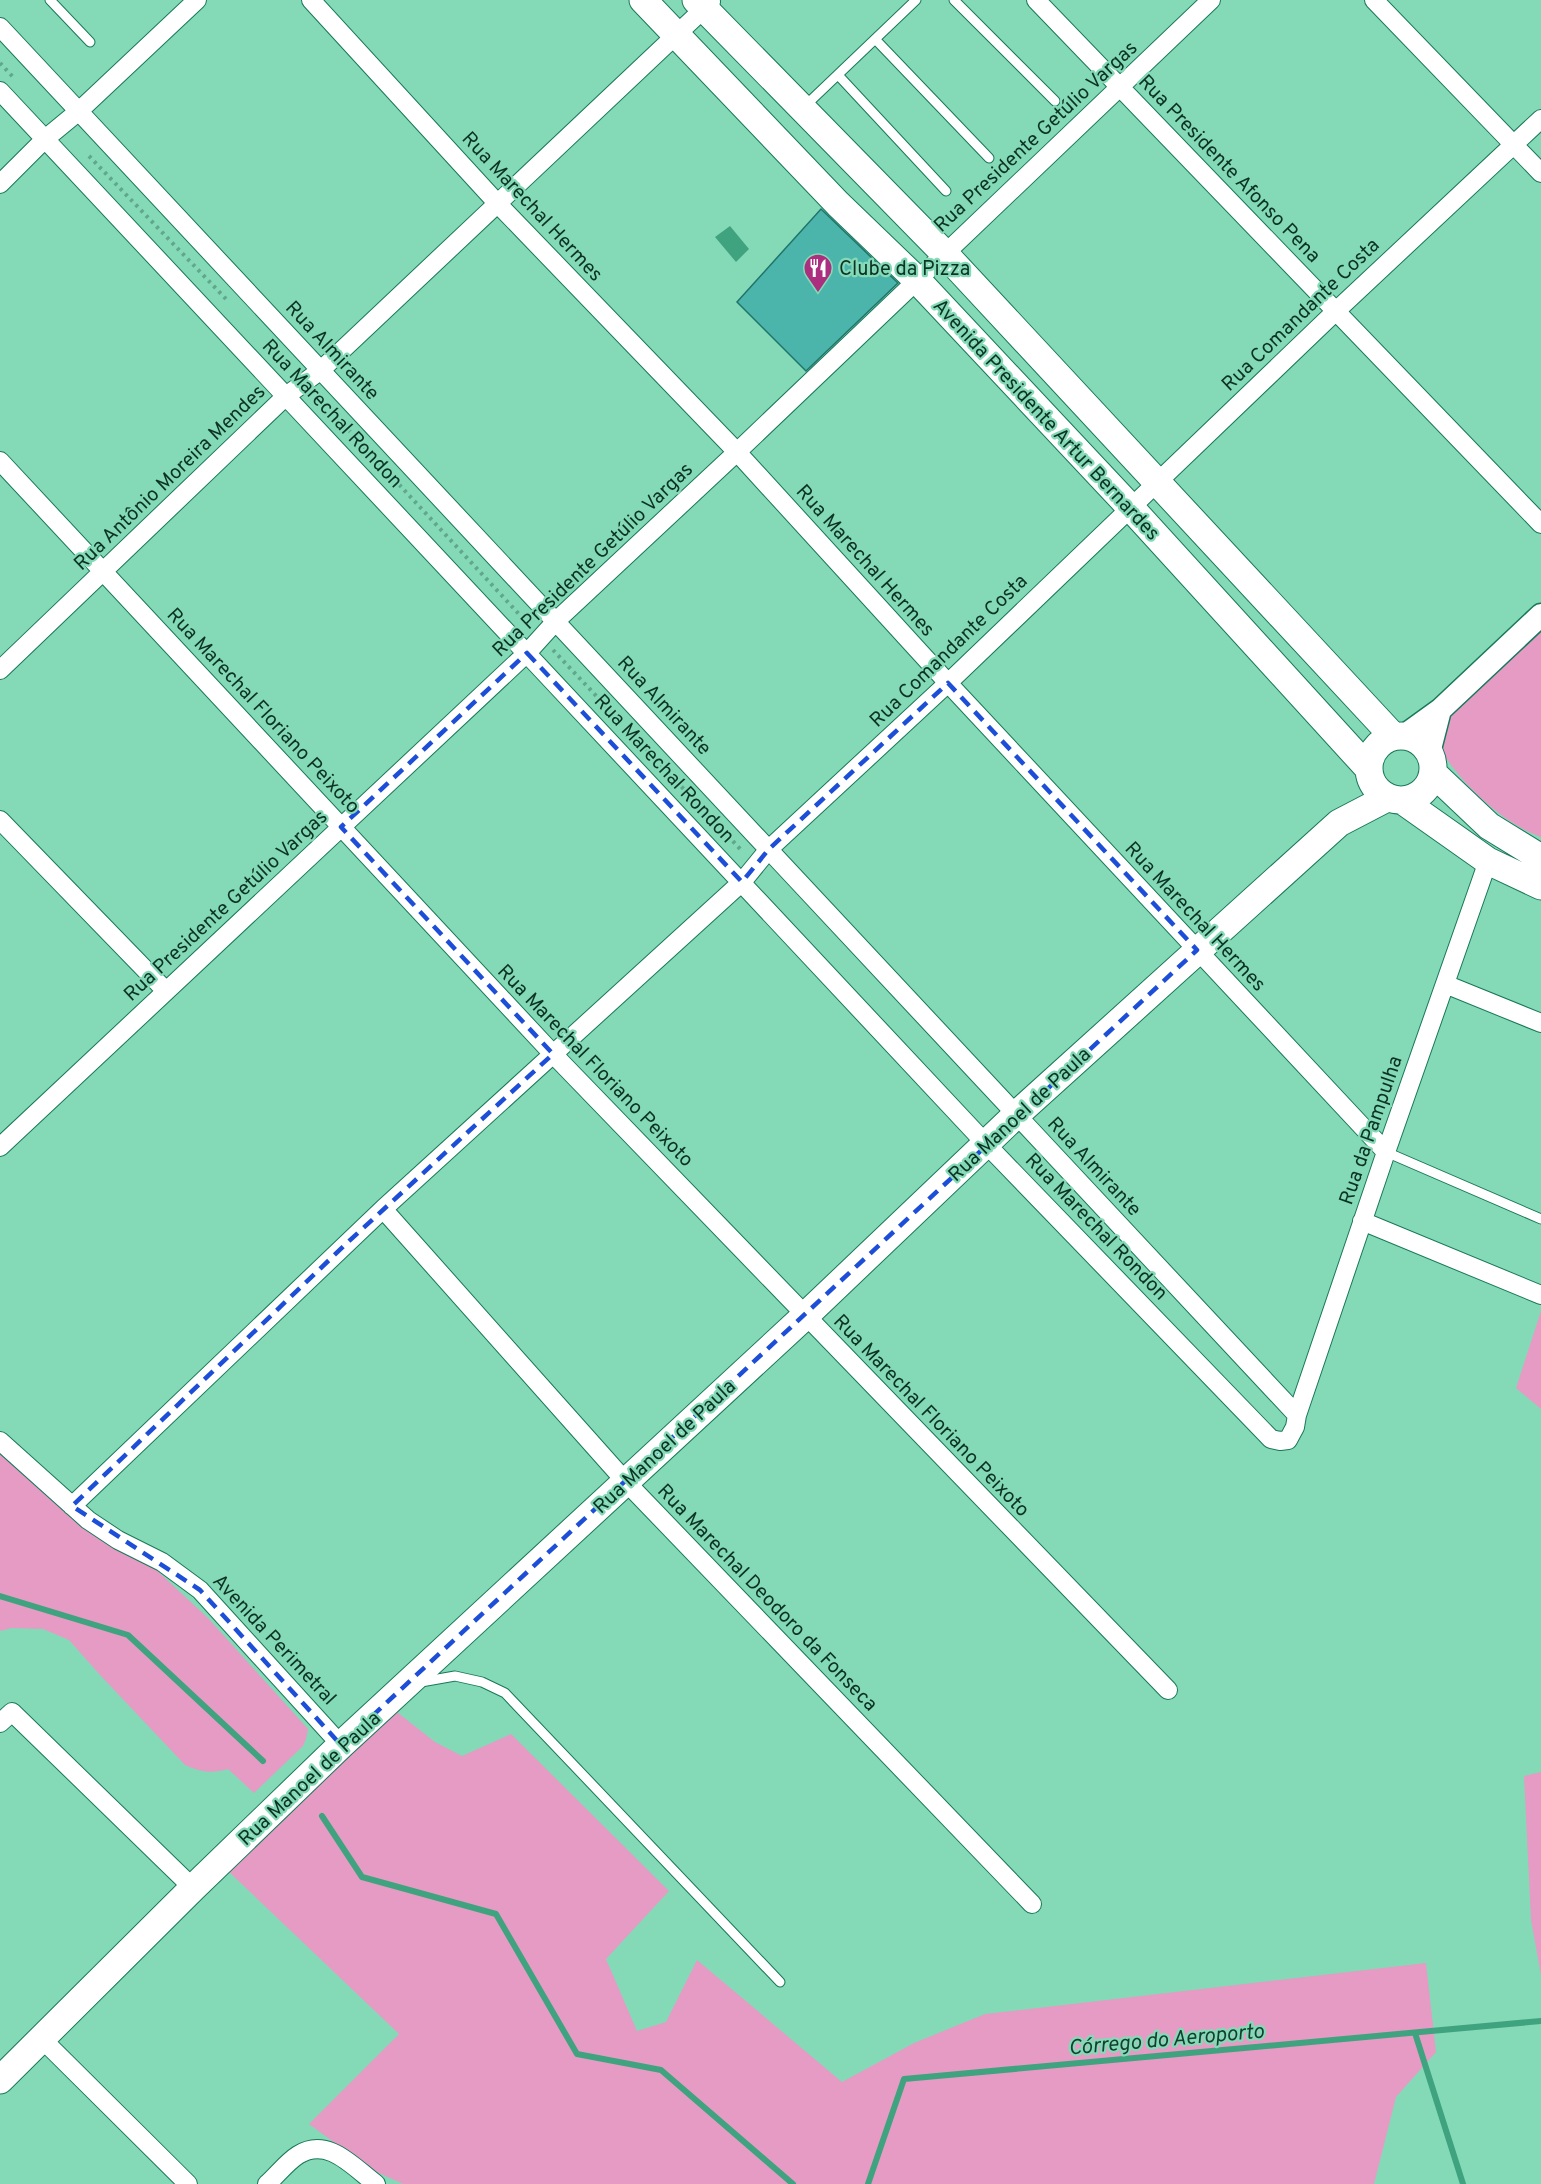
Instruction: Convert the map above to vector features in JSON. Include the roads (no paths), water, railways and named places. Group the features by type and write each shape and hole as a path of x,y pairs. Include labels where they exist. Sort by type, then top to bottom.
{"main road":[{"name":"Avenida Presidente Artur Bernardes","path":"643,0 838,204 918,280 1130,507 1369,773"},
{"name":"Avenida Presidente Artur Bernardes","path":"705,3 1399,736"},
{"path":"1541,858 1489,826 1431,763 1423,744 1414,738 1399,736 1384,741 1375,748 1370,757 1369,773 1375,788 1488,861 1541,886"},
{"path":"1395,799 1414,798 1423,792 1429,784 1431,763"},
{"name":"Rua Manoel de Paula","path":"0,2080 341,1745 805,1316 1017,1114 1339,823 1369,773"},
{"name":"Rua Manoel de Paula","path":"1339,823 1395,799"}],"street":[{"path":"0,184 45,139 79,111 197,0"},
{"name":"Rua Marechal Hermes","path":"311,0 498,204 737,452 948,683 1386,1152"},
{"name":"Rua Presidente Afonso Pena","path":"1036,0 1541,524"},
{"name":"Rua Presidente Getúlio Vargas","path":"0,1147 527,653 556,621 737,452 1211,0"},
{"path":"1374,0 1541,173"},
{"name":"Rua Antônio Moreira Mendes","path":"0,670 286,396 321,370 498,204 676,34 705,3"},
{"name":"Rua Almirante","path":"0,27 1297,1415"},
{"name":"Rua Marechal Rondon","path":"0,91 987,1145 1271,1440 1288,1440 1295,1427 1297,1415"},
{"name":"Rua Comandante Costa","path":"72,1506 383,1209 742,882 769,849 948,683 1336,310 1541,118"},
{"name":"Rua Marechal Floriano Peixoto","path":"0,462 553,1054 1168,1690"},
{"path":"1399,736 1440,710 1541,615"},
{"path":"1431,763 1440,710"},
{"path":"0,820 166,991"},
{"name":"Rua da Pampulha","path":"1297,1415 1488,861"},
{"path":"1445,984 1541,1023"},
{"name":"Rua Marechal Deodoro da Fonseca","path":"383,1209 626,1482 1032,1904"},
{"path":"1362,1221 1541,1294"},
{"name":"Avenida Perimetral","path":"0,1441 88,1521 118,1540 162,1562 200,1590 341,1745"},
{"path":"4,1713 193,1888"},
{"path":"42,2039 188,2184"},
{"path":"267,2184 298,2154 319,2148 332,2150 376,2184"}],"lane":[{"path":"50,0 90,42"},
{"path":"803,108 916,0"},
{"path":"954,0 1055,101"},
{"path":"875,39 989,158"},
{"path":"838,75 945,191"},
{"path":"1386,1152 1541,1220"},
{"path":"410,1683 456,1676 482,1682 505,1693 780,1982"}],"waterway":[{"name":"Córrego do Aeroporto","path":"0,1596 128,1635 263,1761"},
{"name":"Córrego do Aeroporto","path":"322,1816 362,1877 496,1914 577,2054 661,2070 793,2184"},
{"name":"Córrego do Aeroporto","path":"868,2184 904,2079 1541,2021"},
{"path":"1415,2033 1463,2184"}],"place":[{"name":"Clube da Pizza","path":"818,294"}]}
